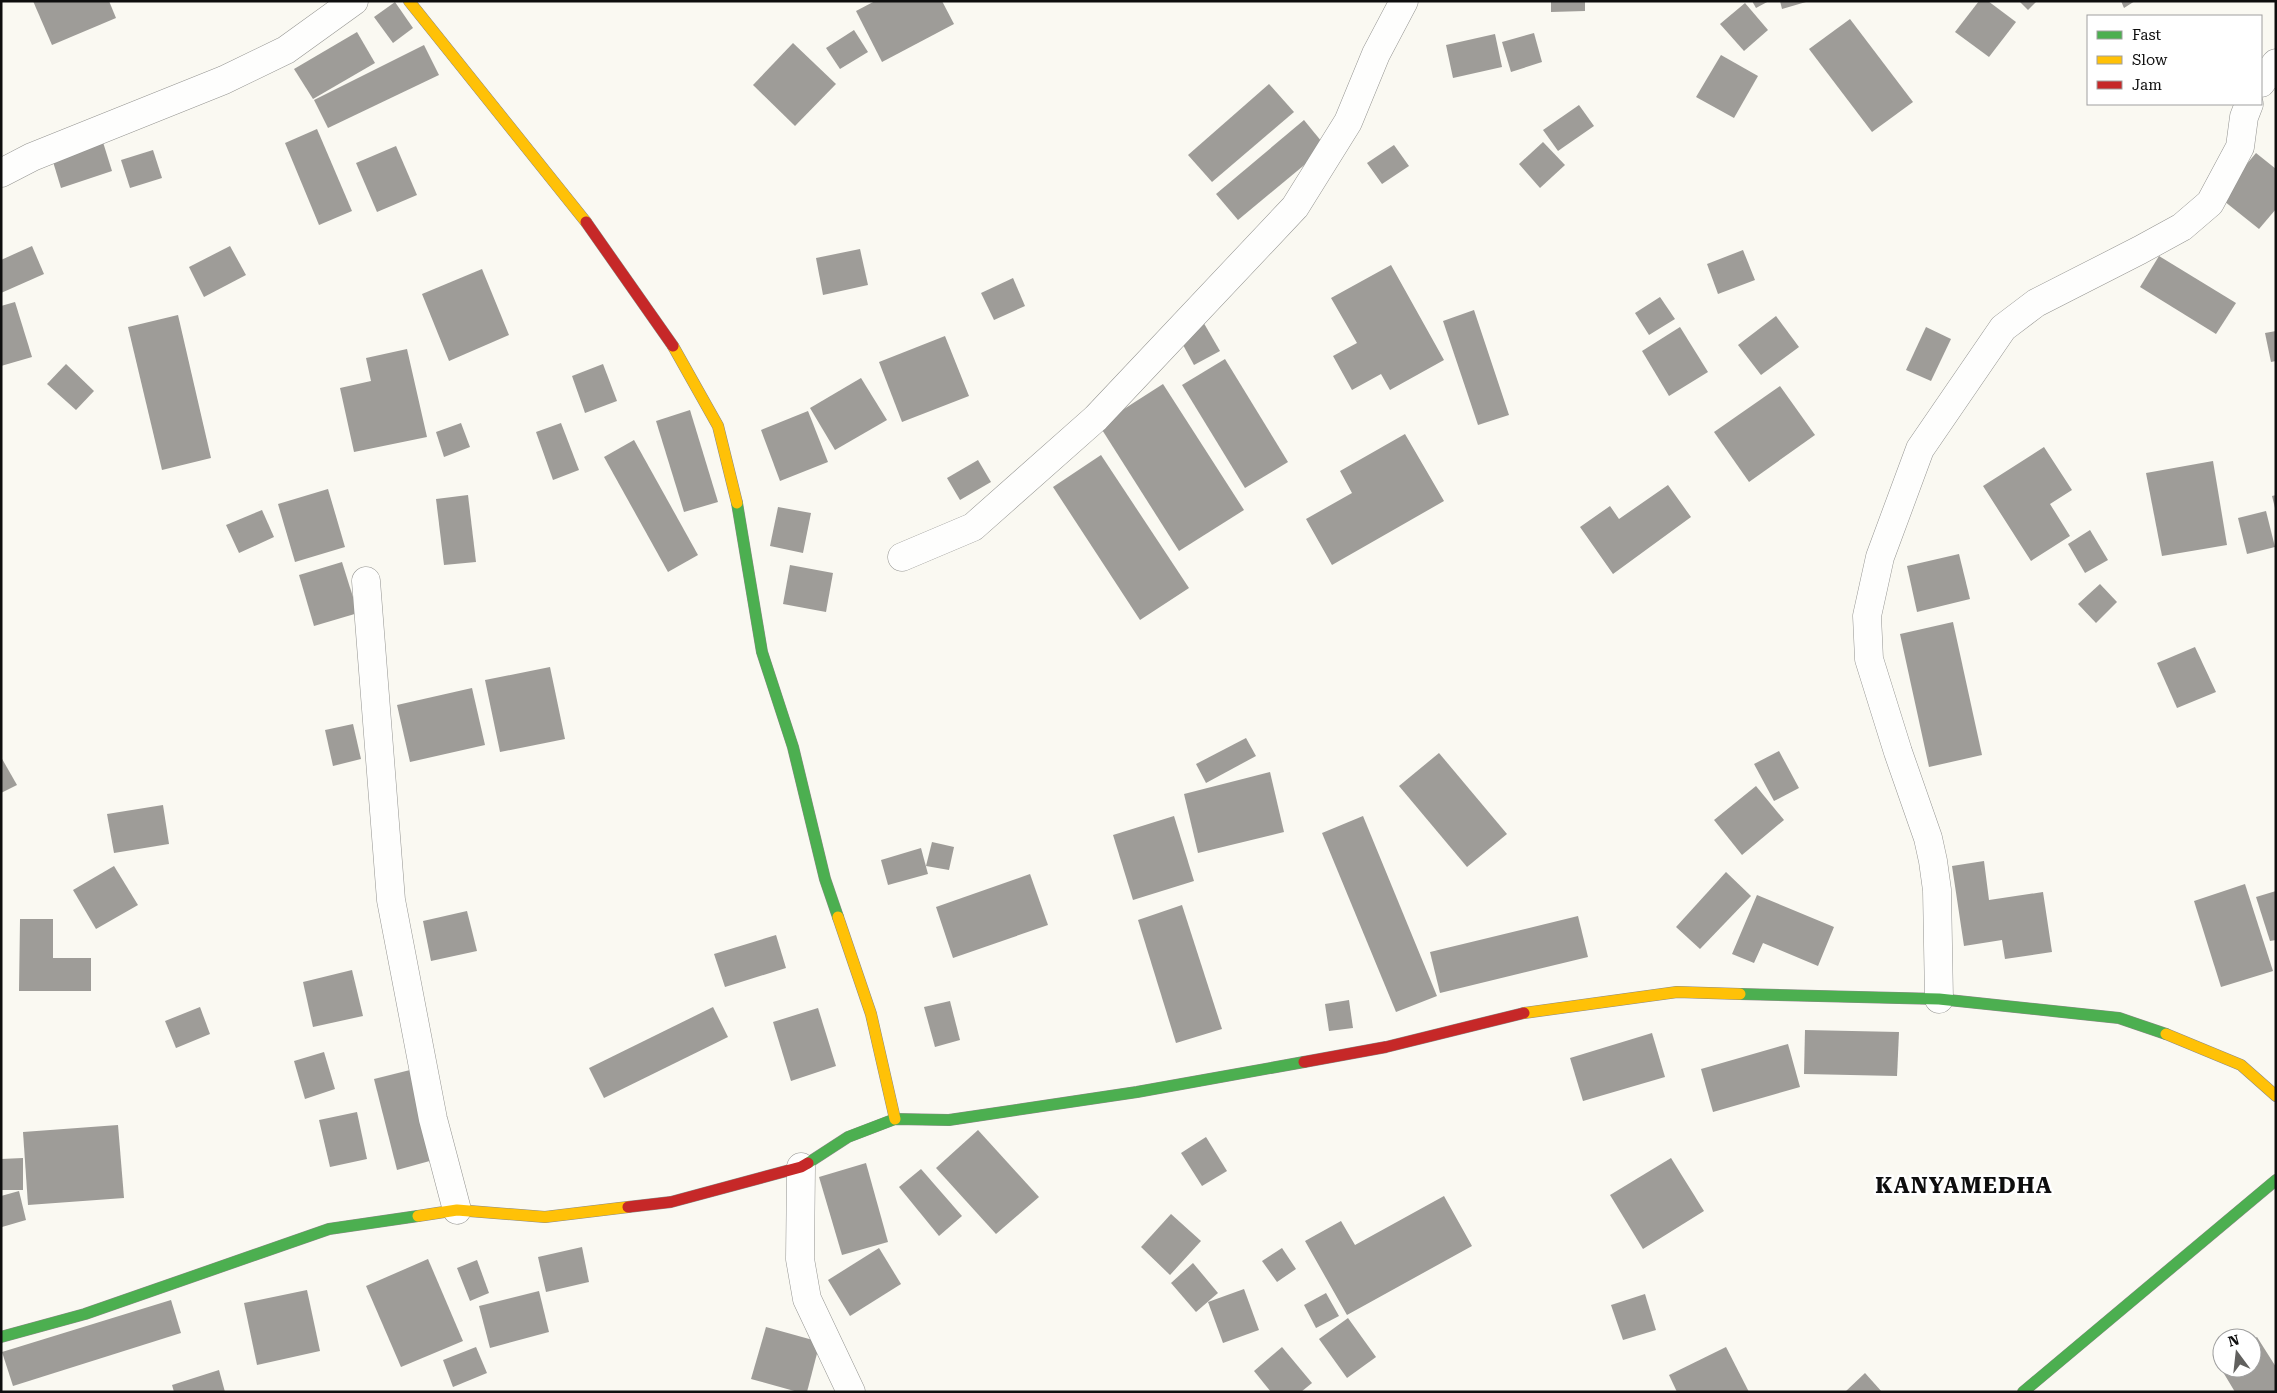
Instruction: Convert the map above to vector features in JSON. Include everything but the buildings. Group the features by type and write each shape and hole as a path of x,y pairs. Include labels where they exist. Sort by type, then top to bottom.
{"street":[{"path":"1,173 32,157 224,80 286,50 354,1"},
{"path":"409,1 581,214 670,340 718,426 738,507 762,652 793,747 825,879 871,1014 895,1119"},
{"path":"902,557 973,527 1096,418 1295,207 1348,122 1376,54 1404,1"},
{"path":"2262,82 2276,63"},
{"path":"1939,999 1936,890 1930,845 1869,659 1867,616 1880,556 1920,449 2003,328 2036,303 2182,227 2210,203 2240,147 2244,117 2249,105"},
{"path":"366,581 391,900 433,1119 457,1210"},
{"path":"1,1337 85,1314 329,1229 457,1210 545,1217 661,1203 802,1167 848,1137 895,1119 949,1120 1137,1092 1386,1047 1531,1011 1677,992 1939,999 2119,1018 2186,1041 2241,1065 2276,1096"},
{"path":"802,1167 800,1259 807,1299 852,1392"},
{"path":"2022,1392 2276,1180"}],"traffic: fast":[{"path":"737,503 762,652 793,747 825,879 838,917"},
{"path":"1740,994 1939,999 2119,1018 2166,1034"},
{"path":"808,1163 848,1137 895,1119 949,1120 1137,1092 1304,1062"},
{"path":"2023,1392 2276,1180"},
{"path":"1,1337 85,1314 329,1229 418,1216"}],"traffic: slow":[{"path":"409,1 586,222"},
{"path":"673,346 718,426 737,503"},
{"path":"838,917 871,1014 895,1119"},
{"path":"1524,1013 1677,992 1740,994"},
{"path":"2166,1034 2241,1065 2276,1096"},
{"path":"418,1216 457,1210 545,1217 628,1207"}],"traffic: jam":[{"path":"586,222 673,346"},
{"path":"1304,1062 1386,1047 1524,1013"},
{"path":"628,1207 671,1202 801,1167 808,1163"}],"district":[{"name":"KANYAMEDHA","path":"1964,1185"}]}
